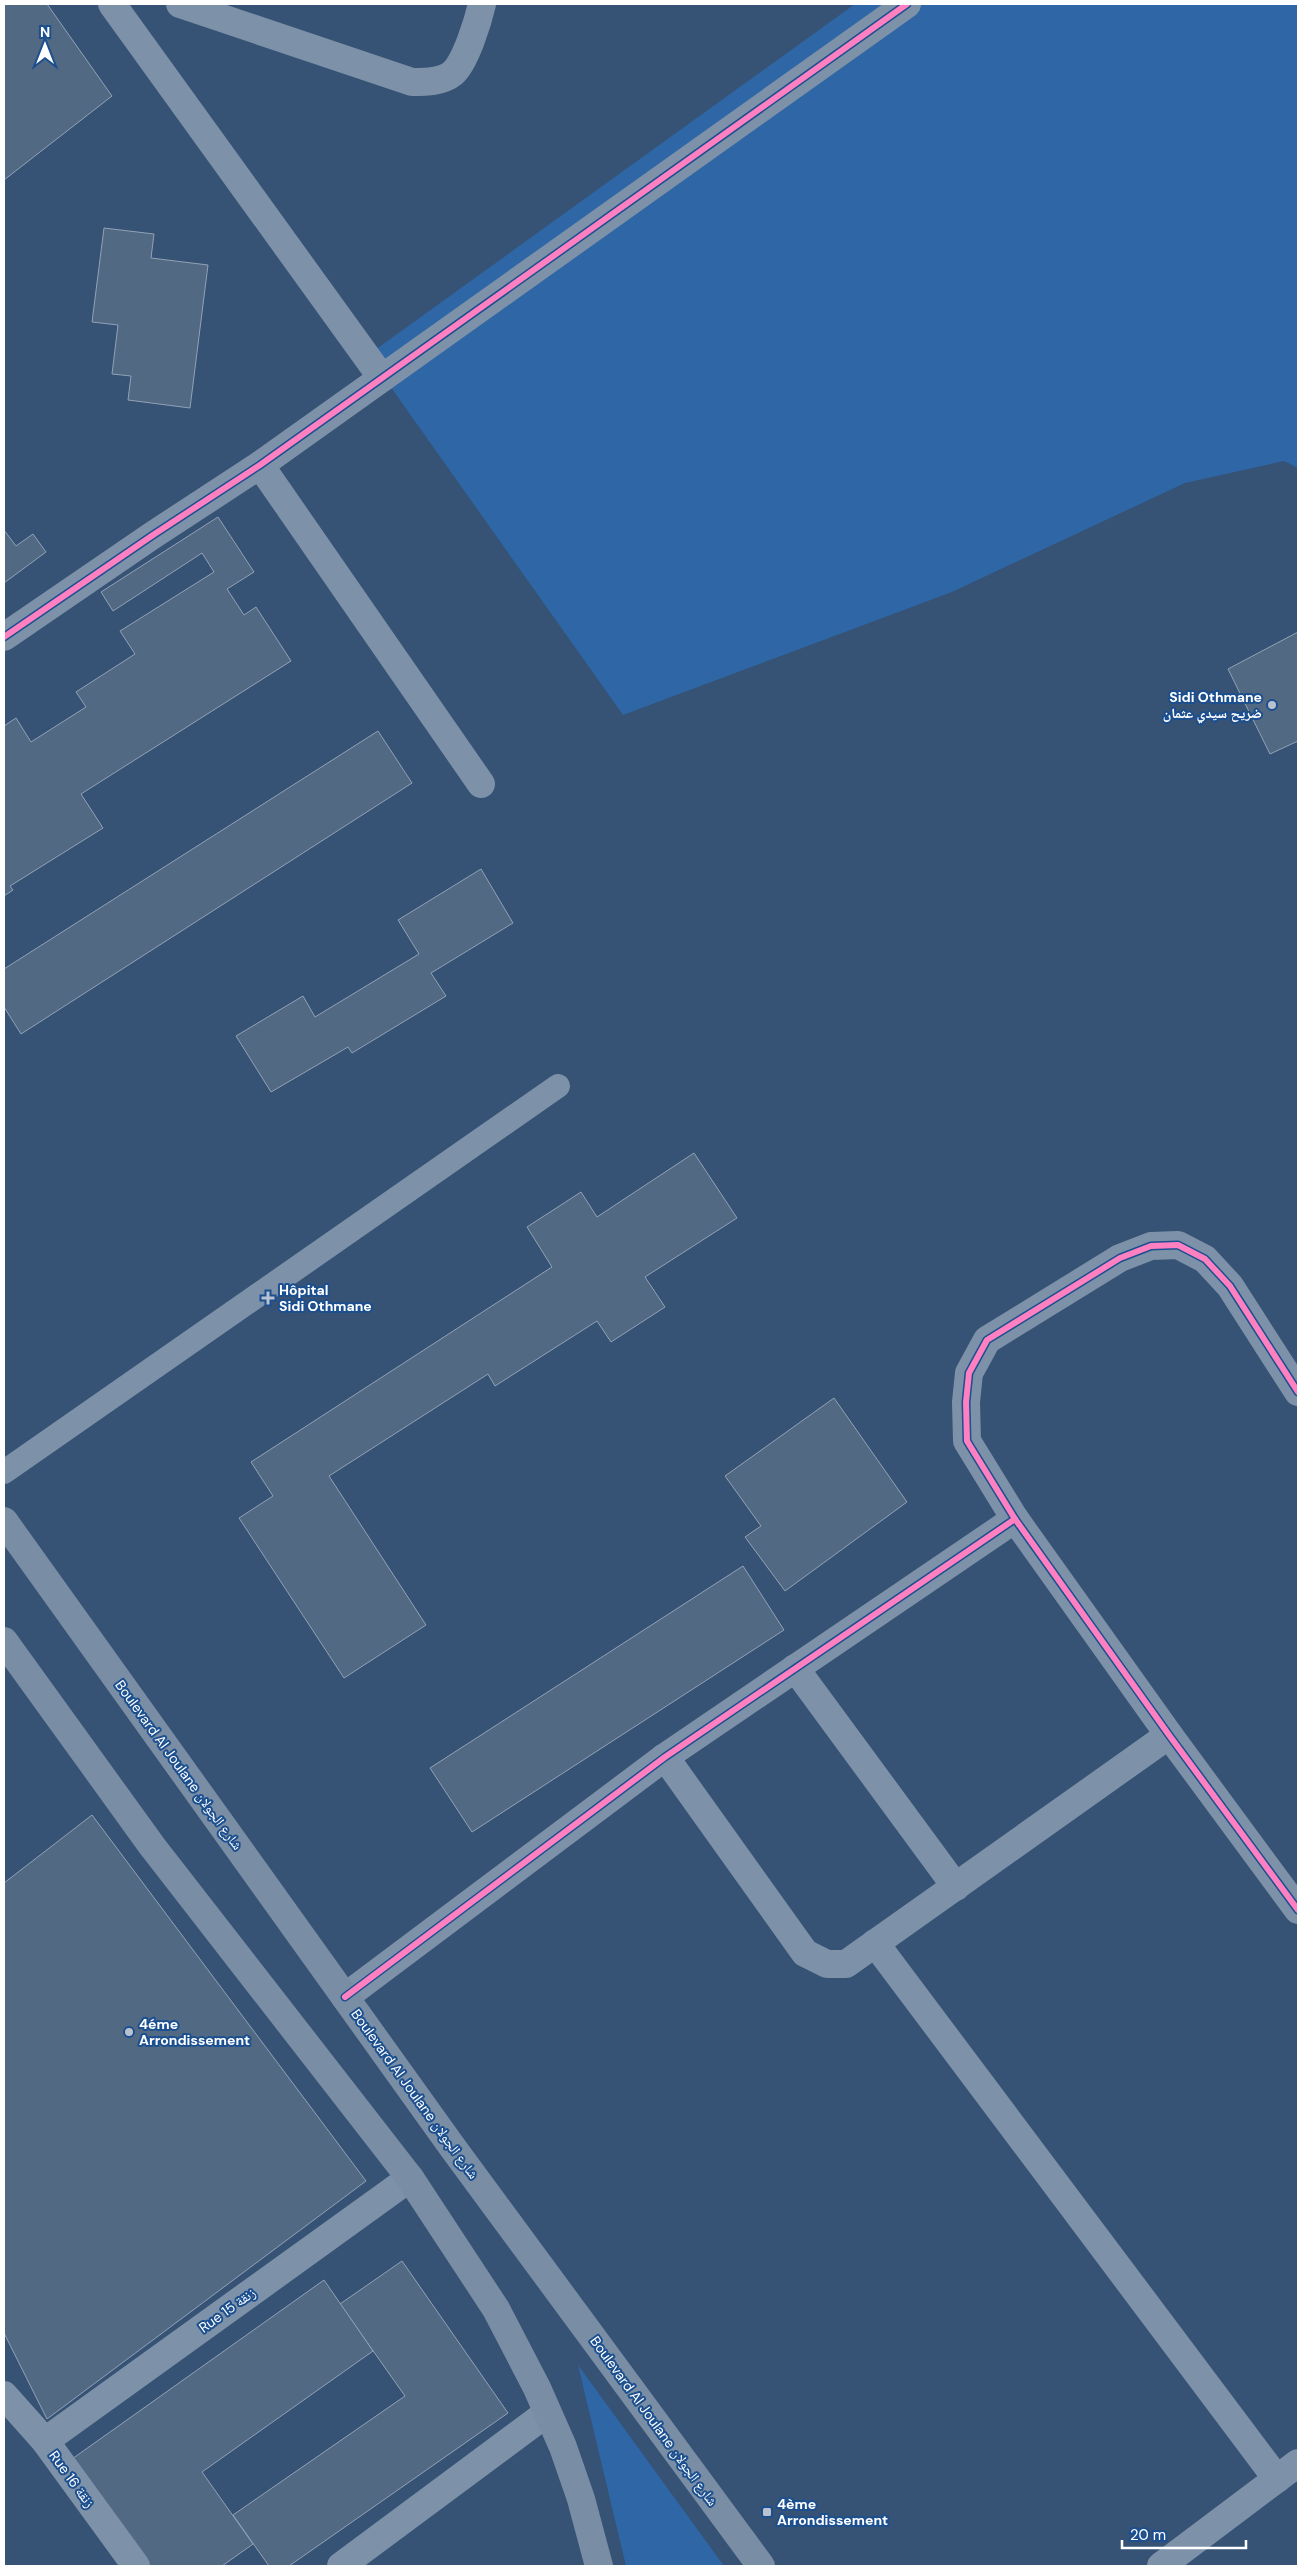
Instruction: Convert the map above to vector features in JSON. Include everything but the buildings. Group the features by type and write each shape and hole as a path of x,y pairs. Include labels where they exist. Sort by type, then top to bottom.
{"main road":[{"name":"Boulevard Al Joulane شارع الجولان","path":"4,1521 345,1997 761,2566"},
{"path":"4,1640 152,1846 410,2178 496,2309 563,2447 581,2499 599,2566"}],"street":[{"path":"112,4 382,378"},
{"path":"180,4 412,82 431,82 453,73 460,63 482,4"},
{"path":"4,637 152,535 260,465 907,4"},
{"path":"260,465 481,784"},
{"path":"1298,1392 1230,1286 1205,1259 1178,1245 1152,1246 1120,1258 987,1340 969,1373 966,1402 967,1441 1015,1519 1169,1735 1298,1910"},
{"path":"345,1997 665,1757 1015,1519"},
{"path":"795,1668 956,1888"},
{"path":"665,1757 805,1953 827,1964 846,1964 956,1888 1169,1735"},
{"path":"876,1943 1291,2472 1161,2566"},
{"name":"Rue 15 زنقة","path":"45,2441 410,2178"},
{"name":"Rue 16 زنقة","path":"4,2395 45,2441 136,2566"},
{"path":"341,2566 547,2413"}],"lane":[{"path":"4,1472 558,1086"}],"shaded area":[{"path":"855,4 1298,4 1298,468 1284,461 1185,483 952,592 623,715 368,355"},
{"path":"578,2365 724,2566 626,2566"}],"cycle path":[{"path":"4,637 153,535 260,465 907,4"},
{"path":"1298,1392 1230,1286 1205,1259 1178,1245 1151,1246 1120,1258 987,1340 969,1373 966,1402 967,1441 1015,1519 1169,1735 1298,1910"},
{"path":"345,1997 665,1757 1015,1519"}],"place":[{"name":"Sidi Othmane ضريح سيدي عثمان","path":"1272,705"},
{"name":"Hôpital Sidi Othmane","path":"268,1298"},
{"name":"4éme Arrondissement","path":"129,2032"},
{"name":"4ème Arrondissement","path":"767,2512"}]}
